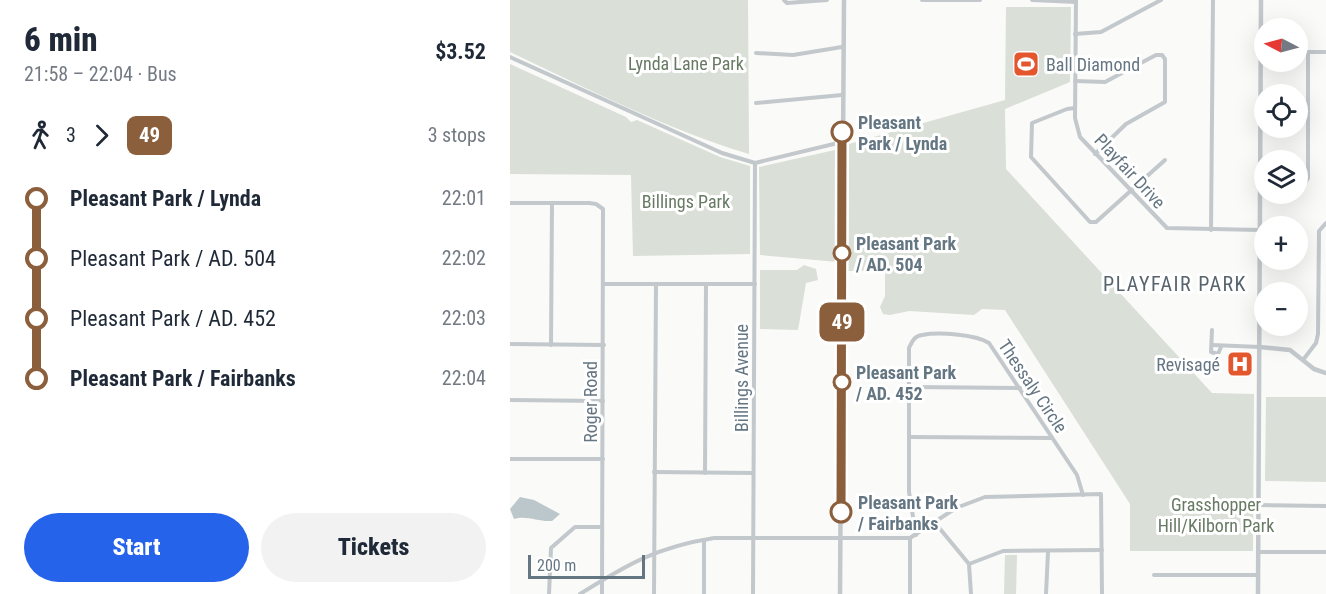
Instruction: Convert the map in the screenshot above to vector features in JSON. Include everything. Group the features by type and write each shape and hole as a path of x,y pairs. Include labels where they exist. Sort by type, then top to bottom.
{"street":[{"path":"784,0 787,3 827,0"},
{"path":"840,594 844,0"},
{"path":"922,0 980,0"},
{"path":"1032,0 1076,1"},
{"path":"1076,34 1101,32 1161,0"},
{"path":"1211,230 1213,0"},
{"path":"1261,0 1262,18"},
{"name":"Playfair Drive","path":"1076,1 1075,108 1076,128 1080,136 1129,191 1167,228 1254,230"},
{"path":"756,53 793,55 842,47"},
{"path":"1308,52 1326,52"},
{"path":"1075,81 1105,82 1156,55 1161,55 1165,59 1165,102 1126,124 1095,154"},
{"path":"510,57 722,153 755,163 842,142"},
{"path":"1263,72 1263,150"},
{"path":"1308,72 1308,150"},
{"path":"756,103 842,94"},
{"path":"1075,108 1032,123 1032,161 1093,223 1165,160"},
{"name":"Billings Avenue","path":"753,594 755,163"},
{"path":"510,203 552,203 551,345"},
{"name":"Roger Road","path":"552,203 589,203 596,204 603,209 602,594"},
{"path":"1303,360 1316,343 1318,334 1318,231 1326,223"},
{"path":"1258,594 1260,270"},
{"path":"604,284 755,284"},
{"path":"654,594 656,284"},
{"path":"705,473 706,284"},
{"path":"1212,330 1214,354 1220,353 1221,347"},
{"name":"Thessaly Circle","path":"916,535 909,492 909,348 913,340 920,335 980,338 995,350 1077,475 1083,495"},
{"path":"510,344 604,345"},
{"path":"1212,345 1290,350 1326,373"},
{"path":"910,387 1020,388"},
{"path":"510,400 603,401"},
{"path":"910,437 1053,438"},
{"path":"510,459 603,459"},
{"path":"654,472 753,473"},
{"path":"580,594 654,552 704,540 910,538 936,524 956,508 985,497 1101,494 1102,594"},
{"path":"1258,506 1326,506"},
{"path":"936,524 969,564 971,594"},
{"path":"549,594 551,548 575,527 602,527"},
{"path":"910,538 910,594"},
{"path":"704,540 704,594"},
{"path":"969,564 1003,551 1102,550"},
{"path":"1046,594 1047,552"},
{"path":"1258,552 1326,552"},
{"path":"1154,575 1258,575"}],"green space":[{"name":"Lynda Lane Park","path":"510,0 748,0 749,154 657,120 510,52"},
{"name":"Grasshopper Hill/Kilborn Park","path":"1006,7 1071,7 1070,82 1005,109 1006,169 1212,393 1254,394 1253,551 1130,551 1130,504 1005,310 982,309 974,315 909,311 883,314 880,307 885,296 885,271 848,271 849,144 1005,100"},
{"name":"Billings Park","path":"510,64 626,117 631,122 637,120 720,157 750,166 750,254 633,256 631,175 510,174"},
{"path":"837,150 838,262 760,255 759,167"},
{"path":"804,265 816,269 818,280 806,283 798,330 760,329 760,270 797,270"},
{"path":"1266,397 1326,397 1326,482 1265,481"},
{"path":"1005,555 1017,555 1016,594 1004,594"}],"shaded area":[{"path":"520,497 534,500 560,514 552,521 514,519 510,509"}],"bus line":[{"name":"49","path":"841,512 842,132"}],"place":[{"name":"Ball Diamond","path":"1026,64"},
{"name":"Pleasant Park / Lynda","path":"842,132"},
{"name":"Pleasant Park / AD. 504","path":"842,253"},
{"name":"Revisagé","path":"1240,364"},
{"name":"Pleasant Park / AD. 452","path":"842,382"},
{"name":"Pleasant Park / Fairbanks","path":"841,512"}],"district":[{"name":"PLAYFAIR PARK","path":"1175,284"}]}
